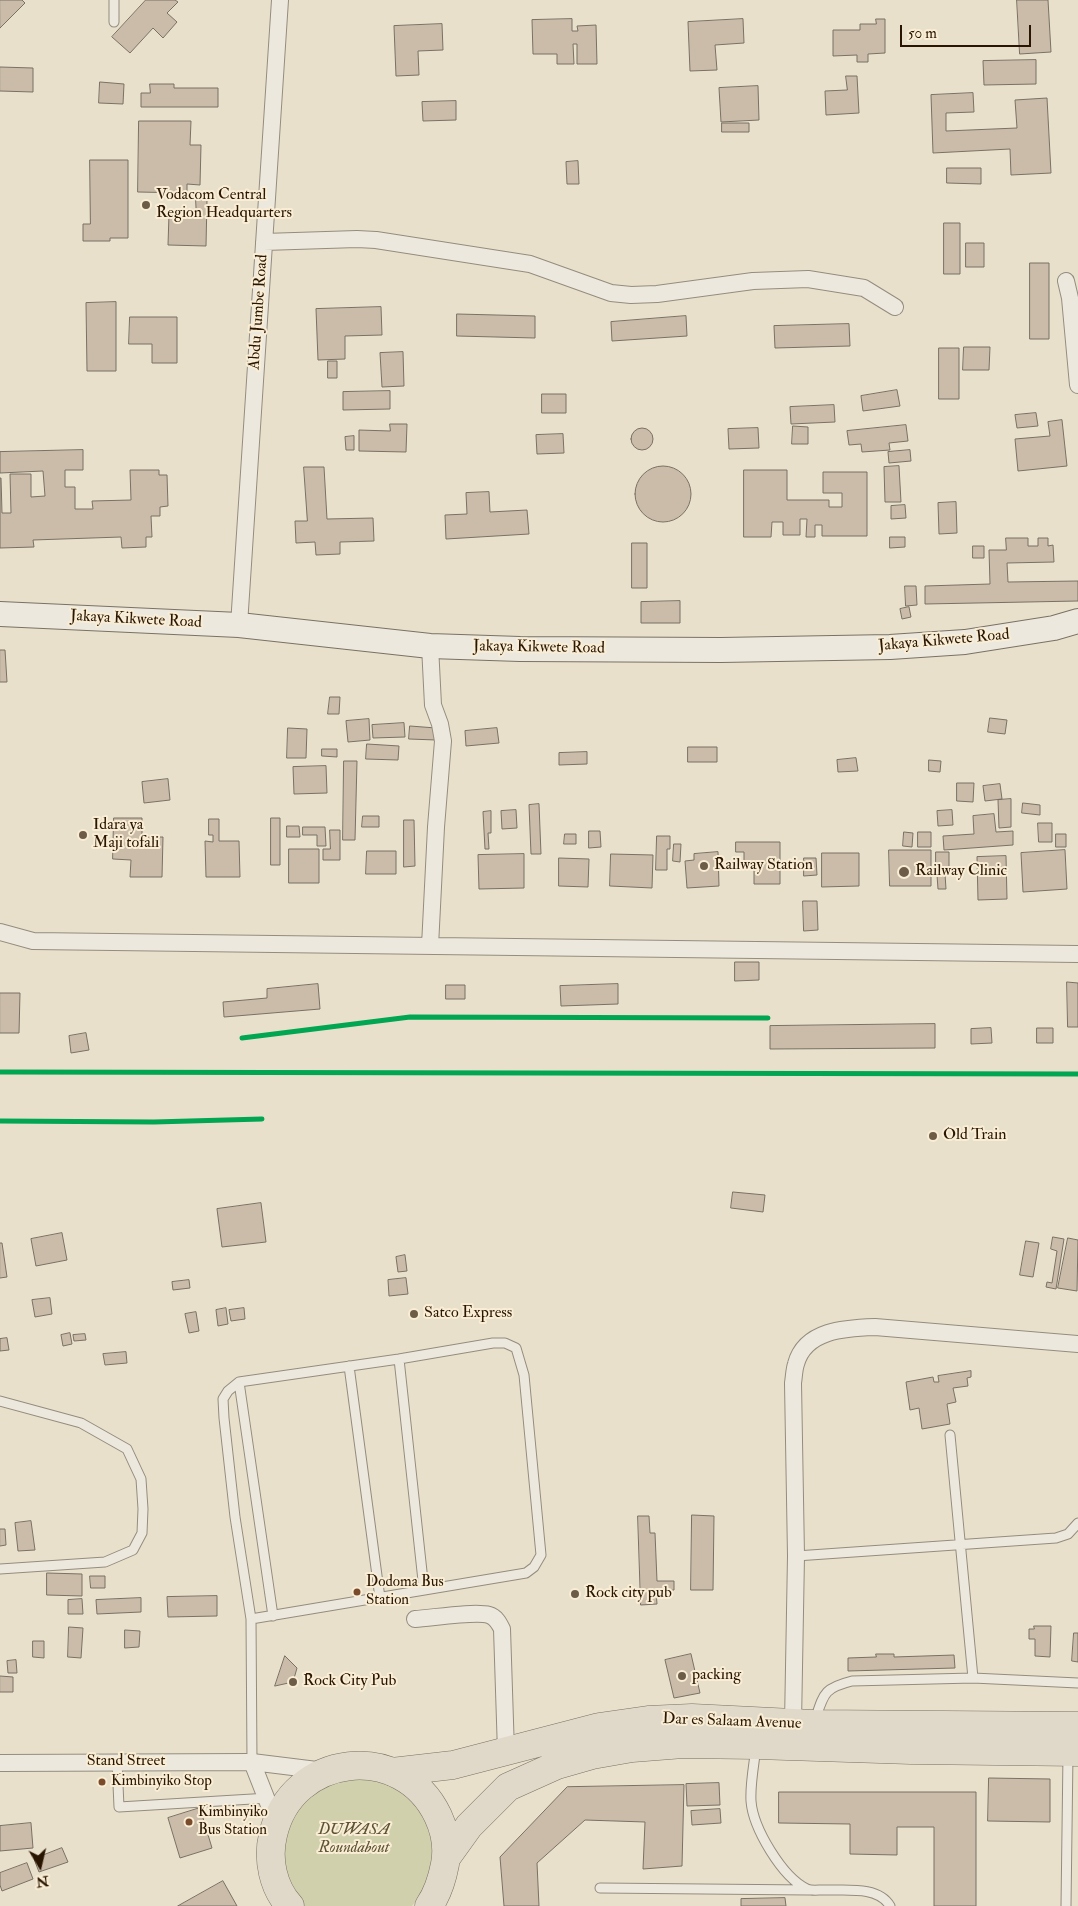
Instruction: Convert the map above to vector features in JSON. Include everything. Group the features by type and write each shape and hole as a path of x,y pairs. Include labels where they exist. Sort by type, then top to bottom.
{"highway":[{"name":"Dar es Salaam Avenue","path":"392,1772 453,1765 599,1727 648,1720 692,1718 803,1724 1078,1726"},
{"name":"Dar es Salaam Avenue","path":"428,1906 438,1892 444,1867 469,1826 508,1787 557,1765 592,1755 632,1748 683,1744 1073,1752"},
{"path":"287,1905 276,1884 271,1864 271,1843 280,1801 309,1780 325,1772 347,1766 370,1766 392,1772 408,1781 422,1793 434,1808 442,1824 446,1842 444,1867"}],"main road":[{"name":"Jakaya Kikwete Road","path":"0,614 238,624 430,646 520,649 721,650 890,648 965,642 1054,628 1078,621"},
{"path":"444,1867 446,1906"}],"street":[{"name":"Abdu Jumbe Road","path":"238,624 280,0"},
{"path":"264,242 376,240 530,264 611,293 631,295 657,294 753,281 808,280 864,288 895,307"},
{"path":"1066,281 1070,298 1078,386"},
{"path":"430,646 433,705 440,724 443,740 436,827 430,946"},
{"path":"0,932 33,941 1078,954"},
{"path":"803,1724 796,1556 793,1383 796,1364 801,1352 809,1342 822,1334 850,1328 874,1327 1078,1344"},
{"path":"414,1619 479,1614 490,1615 496,1618 502,1629 506,1752"},
{"path":"252,1762 280,1801"},
{"name":"Stand Street","path":"0,1763 252,1762 325,1772"}],"lane":[{"path":"114,0 114,22"},
{"path":"251,1619 526,1573 534,1567 541,1555 524,1375 516,1348 505,1343 493,1343 399,1359 239,1382 228,1391 223,1399 224,1418 235,1516 251,1619 252,1762"},
{"path":"399,1359 424,1590"},
{"path":"349,1366 380,1598"},
{"path":"239,1382 272,1616"},
{"path":"0,1401 81,1423 127,1449 141,1479 144,1509 142,1532 133,1550 105,1562 0,1569"},
{"path":"950,1435 973,1678"},
{"path":"796,1556 1056,1538 1068,1534 1078,1523"},
{"path":"803,1724 827,1691 834,1686 852,1681 973,1678 1078,1683"},
{"path":"756,1745 751,1802 758,1830 772,1855 790,1876 808,1890"},
{"path":"1066,1906 1073,1752"},
{"path":"117,1762 119,1807 280,1801"},
{"path":"600,1888 872,1892 886,1900 890,1906"}],"green space":[{"name":"DUWASA Roundabout","path":"331,1778 382,1778 423,1811 434,1836 434,1862 426,1888 412,1906 301,1906 283,1879 281,1830 292,1808"}],"building":[{"path":"0,0 22,0 25,3 0,28"},
{"path":"146,0 175,0 178,2 167,13 177,22 163,38 153,28 130,53 112,37"},
{"path":"1017,0 1048,0 1051,52 1020,54"},
{"path":"572,19 572,31 578,31 577,26 596,25 597,64 577,64 577,44 573,44 574,64 557,64 557,54 533,54 532,20"},
{"path":"743,19 744,43 715,45 717,70 690,71 688,22"},
{"path":"876,19 885,19 885,53 868,54 868,62 857,62 857,55 833,56 833,30 860,30 860,24 876,24"},
{"path":"442,24 443,50 418,51 419,75 396,76 394,26"},
{"path":"1036,60 1036,84 984,85 983,61"},
{"path":"0,67 33,68 33,92 0,91"},
{"path":"846,76 857,76 859,113 826,115 825,91 847,90"},
{"path":"100,82 124,84 123,104 99,103"},
{"path":"150,84 174,84 174,88 218,88 218,107 141,107 141,93 150,93"},
{"path":"758,86 759,120 721,122 719,88"},
{"path":"973,93 974,112 946,113 946,131 1017,128 1015,100 1047,98 1051,173 1011,175 1010,149 933,153 931,95"},
{"path":"456,101 456,120 423,121 422,102"},
{"path":"139,121 191,121 190,145 201,145 200,185 187,184 187,193 138,192"},
{"path":"722,123 749,123 749,132 722,132"},
{"path":"90,160 128,160 128,238 110,238 110,241 83,241 83,224 90,224"},
{"path":"578,161 579,184 567,184 566,162"},
{"path":"947,168 981,168 981,184 947,183"},
{"path":"196,200 207,200 206,246 168,245 169,214 196,215"},
{"path":"944,223 960,223 960,274 944,274"},
{"path":"966,243 984,243 984,267 966,267"},
{"path":"1030,263 1049,263 1049,339 1030,339"},
{"path":"116,302 116,371 87,371 86,303"},
{"path":"381,307 382,335 345,336 345,359 318,360 316,309"},
{"path":"457,314 535,316 535,338 457,336"},
{"path":"686,316 687,336 612,341 611,322"},
{"path":"130,317 177,317 177,363 152,363 152,344 129,344"},
{"path":"849,324 850,346 775,348 774,326"},
{"path":"964,347 990,347 989,370 963,370"},
{"path":"939,348 959,348 959,399 939,399"},
{"path":"403,352 404,386 382,387 380,353"},
{"path":"328,361 337,361 337,378 328,378"},
{"path":"897,390 900,406 863,411 861,396"},
{"path":"390,391 390,409 343,410 343,392"},
{"path":"542,394 566,394 566,413 542,413"},
{"path":"834,405 835,422 791,424 790,407"},
{"path":"1036,413 1038,426 1017,428 1015,415"},
{"path":"1062,420 1067,466 1018,471 1015,439 1050,436 1048,422"},
{"path":"390,424 407,424 406,452 359,451 359,430 390,431"},
{"path":"906,425 908,441 889,443 890,450 862,452 861,444 849,445 847,431"},
{"path":"793,426 808,427 808,444 792,444"},
{"path":"642,428 650,431 653,439 650,447 642,450 634,447 631,439 634,431"},
{"path":"758,428 759,448 729,449 728,429"},
{"path":"563,434 564,453 537,454 536,435"},
{"path":"354,436 354,450 346,450 345,437"},
{"path":"83,450 83,470 65,470 65,487 75,487 75,509 93,509 92,501 131,500 130,470 159,470 159,475 167,475 168,506 160,507 160,516 151,516 152,537 146,537 146,547 122,548 121,537 33,540 34,547 0,548 0,478 2,513 11,513 10,474 31,474 31,497 45,496 43,471 0,473 0,452"},
{"path":"910,450 911,461 889,463 888,452"},
{"path":"663,466 674,468 683,474 689,483 691,494 689,505 683,514 674,520 663,522 652,520 643,514 637,505 635,494 637,483 643,474 652,468"},
{"path":"899,466 901,502 885,502 884,467"},
{"path":"304,467 324,467 327,519 373,518 374,541 340,542 340,554 316,555 315,542 296,543 295,521 307,521"},
{"path":"744,470 787,470 787,500 829,500 829,507 842,507 842,493 823,493 823,472 867,472 867,536 822,536 822,525 815,525 815,537 806,537 807,519 800,519 800,535 783,535 783,522 772,522 771,537 744,537"},
{"path":"489,492 490,512 527,510 529,534 446,539 445,515 467,514 466,493"},
{"path":"956,502 957,533 939,534 938,503"},
{"path":"905,505 906,518 891,519 891,506"},
{"path":"890,537 905,537 905,547 890,548"},
{"path":"1006,538 1028,538 1028,546 1038,546 1038,538 1048,538 1048,546 1053,545 1054,562 1007,563 1008,582 1078,581 1078,601 925,604 925,586 990,584 989,550 1006,550"},
{"path":"632,543 647,543 647,588 632,588"},
{"path":"973,546 984,546 984,558 973,558"},
{"path":"905,586 916,586 917,605 906,606"},
{"path":"680,601 680,623 641,623 641,602"},
{"path":"909,607 911,617 902,619 900,609"},
{"path":"0,650 5,650 7,682 0,682"},
{"path":"330,697 340,697 339,714 328,714"},
{"path":"990,718 1007,720 1005,734 988,732"},
{"path":"369,719 370,740 348,742 346,721"},
{"path":"404,723 405,737 373,738 372,725"},
{"path":"410,726 436,728 436,740 409,739"},
{"path":"288,728 307,729 306,758 287,758"},
{"path":"497,728 499,743 466,746 465,731"},
{"path":"367,744 399,746 398,760 366,759"},
{"path":"688,747 717,747 717,762 688,762"},
{"path":"322,749 337,749 337,757 322,756"},
{"path":"587,752 587,764 559,765 559,753"},
{"path":"856,758 858,771 838,772 837,760"},
{"path":"929,760 941,761 940,772 929,771"},
{"path":"344,761 357,761 355,840 343,840"},
{"path":"326,766 327,793 294,794 293,767"},
{"path":"168,779 170,800 144,803 142,782"},
{"path":"957,783 974,783 973,802 957,801"},
{"path":"1000,784 1002,799 985,801 983,786"},
{"path":"1011,799 1011,827 999,828 998,800"},
{"path":"1023,803 1040,805 1040,815 1022,813"},
{"path":"539,804 541,854 531,854 529,805"},
{"path":"516,810 517,828 502,829 501,811"},
{"path":"952,810 953,825 938,826 937,811"},
{"path":"491,811 491,833 488,833 489,849 485,849 483,812"},
{"path":"994,814 996,832 1013,831 1013,845 944,850 943,836 974,834 973,816"},
{"path":"363,816 379,816 379,827 362,827"},
{"path":"114,818 142,818 142,837 163,837 162,877 130,877 131,860 113,859"},
{"path":"271,818 280,818 280,865 271,865"},
{"path":"209,819 219,819 219,841 239,841 240,877 206,877 205,841 213,842 213,835 209,835"},
{"path":"404,820 414,820 415,866 404,867"},
{"path":"1038,823 1052,823 1052,842 1039,842"},
{"path":"287,826 299,826 300,837 287,837"},
{"path":"303,827 325,827 326,846 317,846 317,835 303,835"},
{"path":"330,830 340,830 340,860 323,860 323,849 330,849"},
{"path":"589,831 600,831 601,847 589,848"},
{"path":"904,832 913,833 912,847 903,846"},
{"path":"918,832 931,832 931,847 918,847"},
{"path":"565,834 576,834 576,844 564,844"},
{"path":"1056,834 1066,834 1066,847 1056,847"},
{"path":"657,836 670,836 670,849 667,849 667,870 656,870"},
{"path":"736,842 780,842 780,884 754,884 754,863 744,863 744,852 736,852"},
{"path":"674,844 681,844 680,862 673,861"},
{"path":"289,849 319,849 319,883 289,883"},
{"path":"889,850 931,850 931,886 890,886"},
{"path":"1065,850 1067,889 1023,892 1021,853"},
{"path":"367,851 396,851 396,874 366,874"},
{"path":"718,852 719,886 687,888 685,861 694,860 694,854"},
{"path":"936,852 949,852 949,871 936,872"},
{"path":"822,853 859,853 859,886 822,887"},
{"path":"524,854 524,888 479,889 478,855"},
{"path":"611,854 653,855 652,888 610,886"},
{"path":"1006,856 1007,899 978,900 977,857"},
{"path":"559,858 589,859 588,887 559,886"},
{"path":"804,858 816,858 817,875 804,876"},
{"path":"945,874 946,889 938,889 937,875"},
{"path":"803,901 817,901 818,930 804,931"},
{"path":"735,962 759,962 759,980 735,981"},
{"path":"1067,982 1078,983 1078,1027 1068,1027"},
{"path":"318,984 320,1009 224,1017 223,1002 267,998 267,989"},
{"path":"618,984 618,1004 561,1006 560,986"},
{"path":"446,985 465,985 465,999 446,999"},
{"path":"0,993 20,993 19,1033 0,1033"},
{"path":"935,1024 935,1048 770,1049 770,1026"},
{"path":"991,1028 992,1043 971,1044 971,1029"},
{"path":"1037,1028 1053,1028 1053,1043 1037,1043"},
{"path":"86,1033 89,1050 71,1053 69,1036"},
{"path":"733,1192 765,1195 763,1212 731,1208"},
{"path":"261,1203 266,1242 222,1247 217,1209"},
{"path":"62,1233 67,1260 36,1266 31,1239"},
{"path":"1053,1237 1064,1239 1056,1289 1046,1287 1047,1282 1052,1283 1057,1251 1051,1249"},
{"path":"1068,1238 1078,1240 1077,1291 1058,1288"},
{"path":"1026,1241 1039,1243 1033,1277 1020,1275"},
{"path":"0,1243 2,1243 7,1277 0,1278"},
{"path":"405,1255 407,1271 398,1272 396,1257"},
{"path":"406,1278 408,1294 389,1296 388,1280"},
{"path":"189,1280 190,1288 173,1290 172,1282"},
{"path":"50,1298 52,1314 35,1317 32,1300"},
{"path":"226,1308 228,1324 218,1326 216,1310"},
{"path":"244,1308 245,1319 231,1321 229,1310"},
{"path":"196,1312 199,1331 189,1333 185,1314"},
{"path":"70,1333 72,1344 63,1346 61,1335"},
{"path":"85,1334 86,1340 74,1341 73,1335"},
{"path":"7,1338 9,1350 0,1351 0,1339"},
{"path":"126,1352 127,1363 105,1365 103,1354"},
{"path":"971,1371 971,1377 967,1378 968,1386 953,1388 956,1402 947,1404 950,1424 922,1429 919,1408 910,1410 906,1382 933,1377 934,1382 939,1382 938,1376"},
{"path":"692,1515 714,1516 713,1590 691,1590"},
{"path":"638,1516 649,1516 650,1533 655,1533 657,1581 674,1581 674,1590 656,1591 657,1604 641,1605"},
{"path":"31,1521 35,1550 18,1551 15,1523"},
{"path":"0,1529 5,1529 6,1545 0,1546"},
{"path":"47,1573 82,1574 82,1596 47,1595"},
{"path":"90,1576 105,1576 105,1588 91,1588"},
{"path":"217,1596 217,1616 168,1617 167,1597"},
{"path":"141,1598 141,1612 97,1614 96,1600"},
{"path":"82,1599 83,1614 68,1614 68,1600"},
{"path":"1034,1626 1051,1626 1050,1657 1035,1656 1035,1639 1029,1639 1029,1629 1034,1629"},
{"path":"69,1627 83,1628 81,1658 68,1657"},
{"path":"125,1630 140,1631 139,1647 125,1648"},
{"path":"1074,1633 1078,1633 1078,1662 1072,1661"},
{"path":"33,1641 44,1641 44,1658 33,1657"},
{"name":"packing","path":"691,1654 700,1693 674,1698 665,1660"},
{"path":"876,1654 894,1654 894,1657 954,1655 955,1668 848,1671 848,1658 876,1657"},
{"path":"285,1656 297,1668 293,1682 275,1686"},
{"path":"16,1660 17,1673 8,1673 7,1661"},
{"path":"0,1676 13,1677 13,1692 0,1692"},
{"path":"989,1778 1050,1779 1050,1822 988,1821"},
{"path":"719,1783 720,1805 687,1806 686,1784"},
{"path":"684,1785 682,1866 643,1869 645,1822 585,1820 537,1863 539,1906 504,1906 500,1857 567,1787"},
{"path":"779,1792 976,1792 976,1906 934,1906 934,1827 897,1827 897,1855 850,1854 850,1824 779,1823"},
{"path":"200,1808 212,1848 180,1858 168,1818"},
{"path":"720,1809 721,1823 692,1825 691,1811"},
{"path":"31,1823 33,1848 0,1851 0,1826"},
{"path":"62,1848 68,1862 39,1872 34,1859"},
{"path":"27,1863 33,1879 2,1891 0,1873"},
{"path":"223,1881 237,1906 178,1906"},
{"path":"785,1898 786,1906 741,1906 741,1899"}],"transit line":[{"path":"242,1038 410,1017 768,1018"},
{"path":"0,1072 1078,1074"},
{"path":"0,1121 154,1122 262,1119"}],"place":[{"name":"Vodacom Central Region Headquarters","path":"146,205"},
{"name":"Idara ya Maji tofali","path":"83,835"},
{"name":"Railway Station","path":"704,866"},
{"name":"Railway Clinic","path":"904,872"},
{"name":"Old Train","path":"933,1136"},
{"name":"Satco Express","path":"414,1314"},
{"name":"Dodoma Bus Station","path":"357,1592"},
{"name":"Rock city pub","path":"575,1594"},
{"name":"packing","path":"682,1676"},
{"name":"Rock City Pub","path":"293,1682"},
{"name":"Kimbinyiko Stop","path":"102,1782"},
{"name":"Kimbinyiko Bus Station","path":"189,1822"}]}
